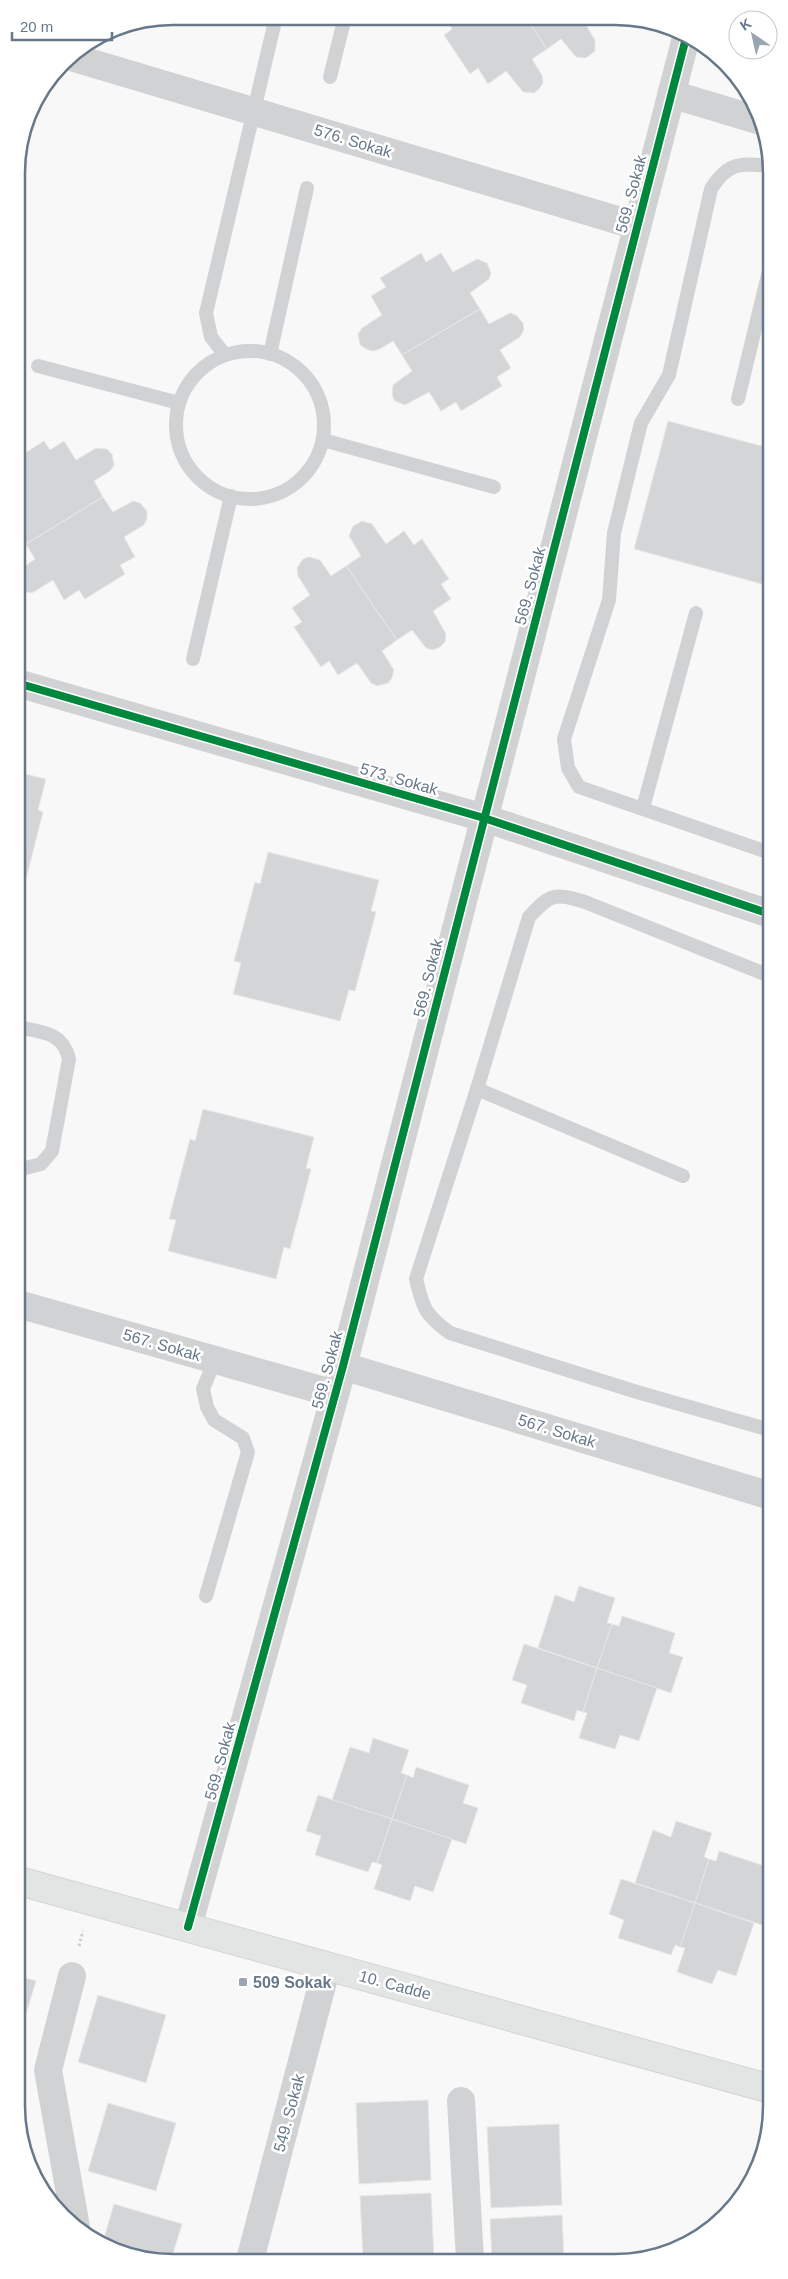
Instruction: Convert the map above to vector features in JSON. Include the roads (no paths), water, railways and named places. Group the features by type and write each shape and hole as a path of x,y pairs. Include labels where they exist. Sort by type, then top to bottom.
{"main road":[{"name":"10. Cadde","path":"25,1883 763,2087"}],"street":[{"name":"569. Sokak","path":"188,1927 335,1394 685,42"},
{"name":"576. Sokak","path":"79,59 637,226"},
{"path":"671,94 753,119"},
{"name":"573. Sokak","path":"25,685 484,818 763,912"},
{"name":"567. Sokak","path":"25,1306 335,1394"},
{"name":"567. Sokak","path":"342,1366 763,1494"},
{"name":"549. Sokak","path":"252,2254 327,1966"},
{"path":"72,1976 48,2070 74,2216"},
{"path":"461,2101 470,2254"}],"lane":[{"path":"225,355 211,337 206,313 274,25"},
{"path":"330,77 343,25"},
{"path":"763,165 744,164 721,173 711,189 669,375 641,423 614,533 608,600 564,740 568,768 579,787 763,851"},
{"path":"270,354 307,188"},
{"path":"738,399 763,296"},
{"path":"244,351 270,354 282,358 299,369 312,384 321,402 324,421 323,440 316,458 306,473 292,486 276,494 258,499 221,494 204,484 190,470 180,453 176,434 176,414 182,395 192,378 207,365 225,355 244,351"},
{"path":"38,366 179,404"},
{"path":"323,440 494,487"},
{"path":"194,659 231,496"},
{"path":"643,808 696,613"},
{"path":"763,973 585,902 562,895 543,901 529,917 477,1089 416,1279 421,1302 431,1320 450,1333 637,1392 763,1428"},
{"path":"25,1028 43,1032 58,1038 67,1049 69,1059 52,1151 41,1164 25,1168"},
{"path":"477,1089 682,1176"},
{"path":"206,1596 248,1452 243,1438 214,1420 207,1407 203,1389 215,1360"}],"place":[{"name":"509 Sokak","path":"243,1982"}]}
